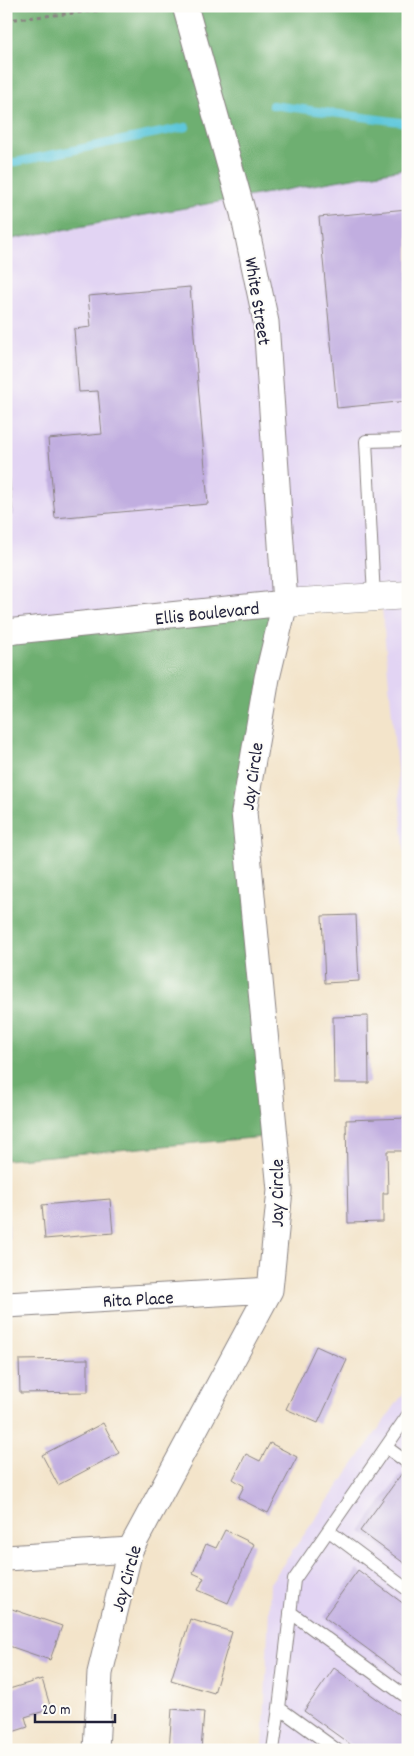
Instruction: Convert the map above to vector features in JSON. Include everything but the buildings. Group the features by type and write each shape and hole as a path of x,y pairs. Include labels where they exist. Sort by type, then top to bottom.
{"street":[{"name":"White Street","path":"185,6 244,213 266,322 285,603"},
{"name":"Ellis Boulevard","path":"6,632 285,603 408,595"},
{"name":"Jay Circle","path":"96,1750 100,1673 130,1550 270,1290 280,1190 244,812 267,678 285,603"},
{"name":"Rita Place","path":"6,1305 270,1290"},
{"path":"6,1558 130,1550"}],"lane":[{"path":"374,597 366,441 408,440"},
{"path":"273,1750 294,1580 408,1416"},
{"path":"386,1447 408,1463"},
{"path":"329,1531 408,1590"},
{"path":"290,1612 408,1698"},
{"path":"279,1708 337,1750"}],"path":[{"path":"6,20 143,6"}],"shaded area":[{"path":"408,168 408,891 381,597 6,632 6,240"},
{"path":"408,1387 408,1750 263,1750 270,1583"}],"green space":[{"path":"6,6 408,6 408,168 6,240"},
{"path":"285,603 244,812 275,1136 6,1160 6,632"}],"waterway":[{"path":"272,105 408,123"},
{"path":"6,164 186,127"}]}
